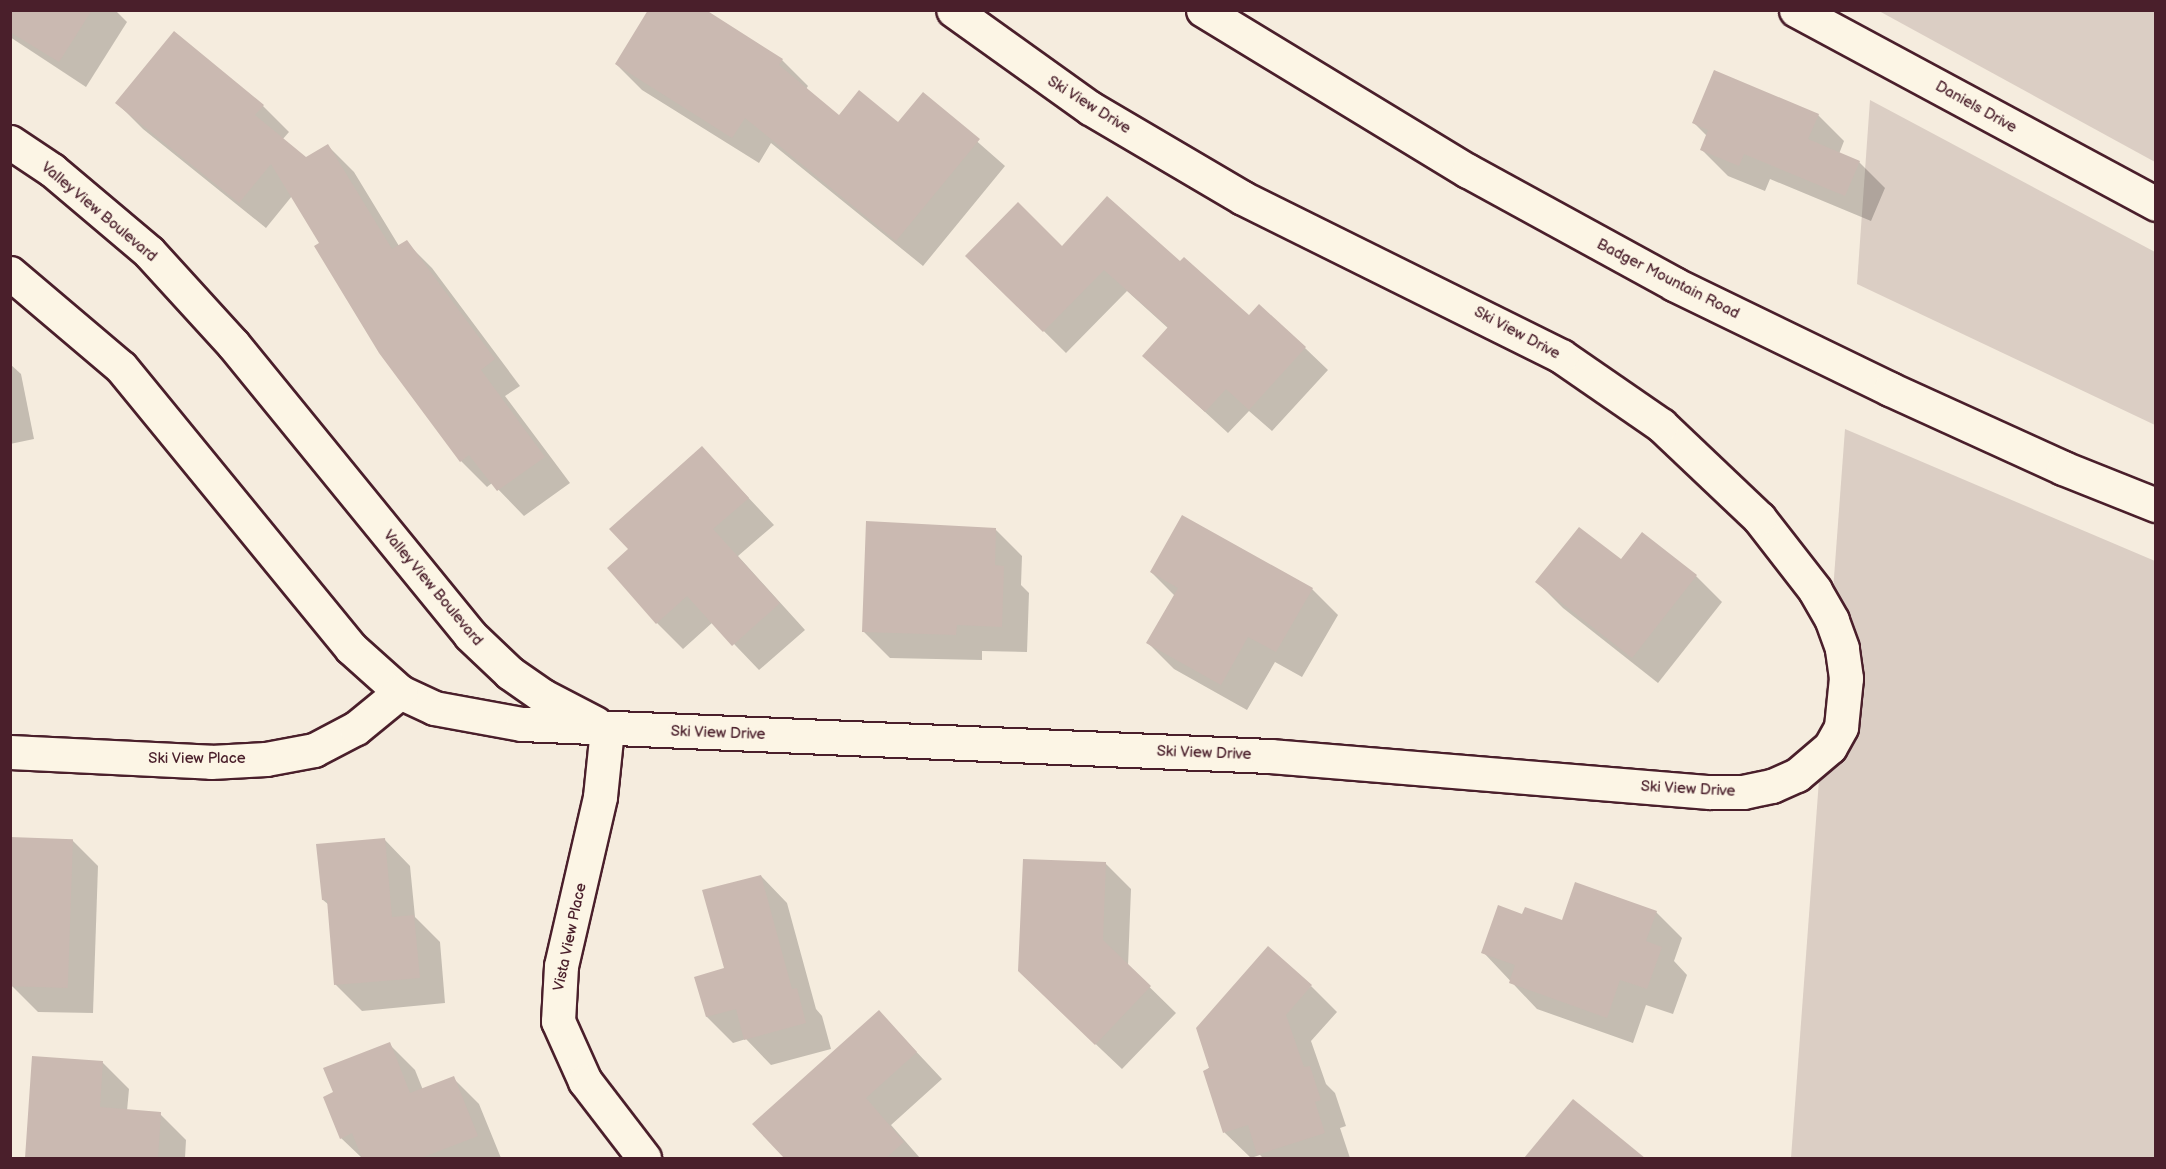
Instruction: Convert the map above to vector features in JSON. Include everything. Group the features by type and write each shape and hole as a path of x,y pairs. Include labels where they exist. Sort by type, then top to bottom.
{"street":[{"name":"Ski View Drive","path":"607,729 1270,756 1390,763 1676,791 1743,792 1797,775 1830,747 1841,727 1846,678 1842,648 1815,590 1759,518 1661,425 1561,356 1243,198 1090,108 953,10"},
{"name":"Badger Mountain Road","path":"1203,10 1468,171 1674,284 1890,389 2063,468 2156,504"},
{"name":"Daniels Drive","path":"1796,10 2156,204"},
{"name":"Valley View Boulevard","path":"10,142 52,170 149,252 233,344 470,635 510,673 543,696 607,729"},
{"path":"10,273 121,367 351,648 400,692 434,708 475,718 607,729"},
{"name":"Ski View Place","path":"10,752 211,762 266,759 314,750 356,728 400,692"},
{"name":"Vista View Place","path":"607,729 600,797 561,966 558,1021 585,1081 644,1158"}],"shaded area":[{"path":"1879,11 2155,11 2155,162"},
{"path":"1870,100 2155,252 2155,425 1857,284"},
{"path":"1845,429 2155,561 2155,1158 1791,1158"}],"building":[{"path":"10,10 92,10 59,62 10,32"},
{"path":"648,10 706,10 783,59 779,65 839,115 859,90 898,122 923,92 980,139 896,241 745,118 732,138 615,64"},
{"path":"174,31 264,105 255,115 306,157 328,144 392,249 407,240 495,359 481,370 545,457 497,491 469,455 460,462 379,353 314,246 319,243 271,164 239,203 115,103"},
{"path":"1714,70 1819,114 1808,139 1860,161 1845,196 1744,154 1739,166 1700,150 1708,130 1692,123"},
{"path":"1107,196 1180,261 1184,257 1249,315 1259,304 1306,347 1249,410 1226,389 1205,412 1142,356 1168,327 1104,270 1043,332 965,256 1018,202 1062,246"},
{"path":"702,446 749,498 713,529 780,603 732,646 687,596 656,624 607,568 628,549 609,529"},
{"path":"1182,515 1313,588 1276,652 1248,637 1221,685 1146,643 1178,588 1150,572"},
{"path":"866,521 996,528 995,565 1004,566 1002,627 957,625 956,635 862,632"},
{"path":"1579,527 1621,559 1642,532 1697,575 1632,658 1535,582"},
{"path":"10,837 73,839 68,988 10,986"},
{"path":"385,838 392,917 414,915 420,978 334,985 327,900 322,900 316,844"},
{"path":"1023,859 1106,862 1103,940 1151,986 1095,1045 1018,971"},
{"path":"761,875 792,989 797,988 806,1023 744,1040 736,1009 706,1017 694,977 724,968 702,890"},
{"path":"1575,882 1657,911 1646,941 1662,947 1647,989 1620,980 1607,1018 1509,983 1515,965 1481,953 1498,905 1522,914 1525,907 1562,920"},
{"path":"1268,946 1312,985 1286,1015 1304,1067 1310,1066 1321,1100 1315,1102 1325,1133 1257,1155 1248,1125 1223,1133 1203,1071 1209,1068 1196,1028"},
{"path":"879,1010 917,1052 866,1098 904,1142 886,1158 784,1158 752,1124"},
{"path":"390,1042 410,1093 454,1076 478,1136 421,1158 362,1158 352,1133 340,1139 323,1097 333,1092 323,1068"},
{"path":"32,1056 103,1061 100,1107 161,1112 158,1158 25,1158"},
{"path":"1573,1099 1645,1158 1524,1158"}]}
